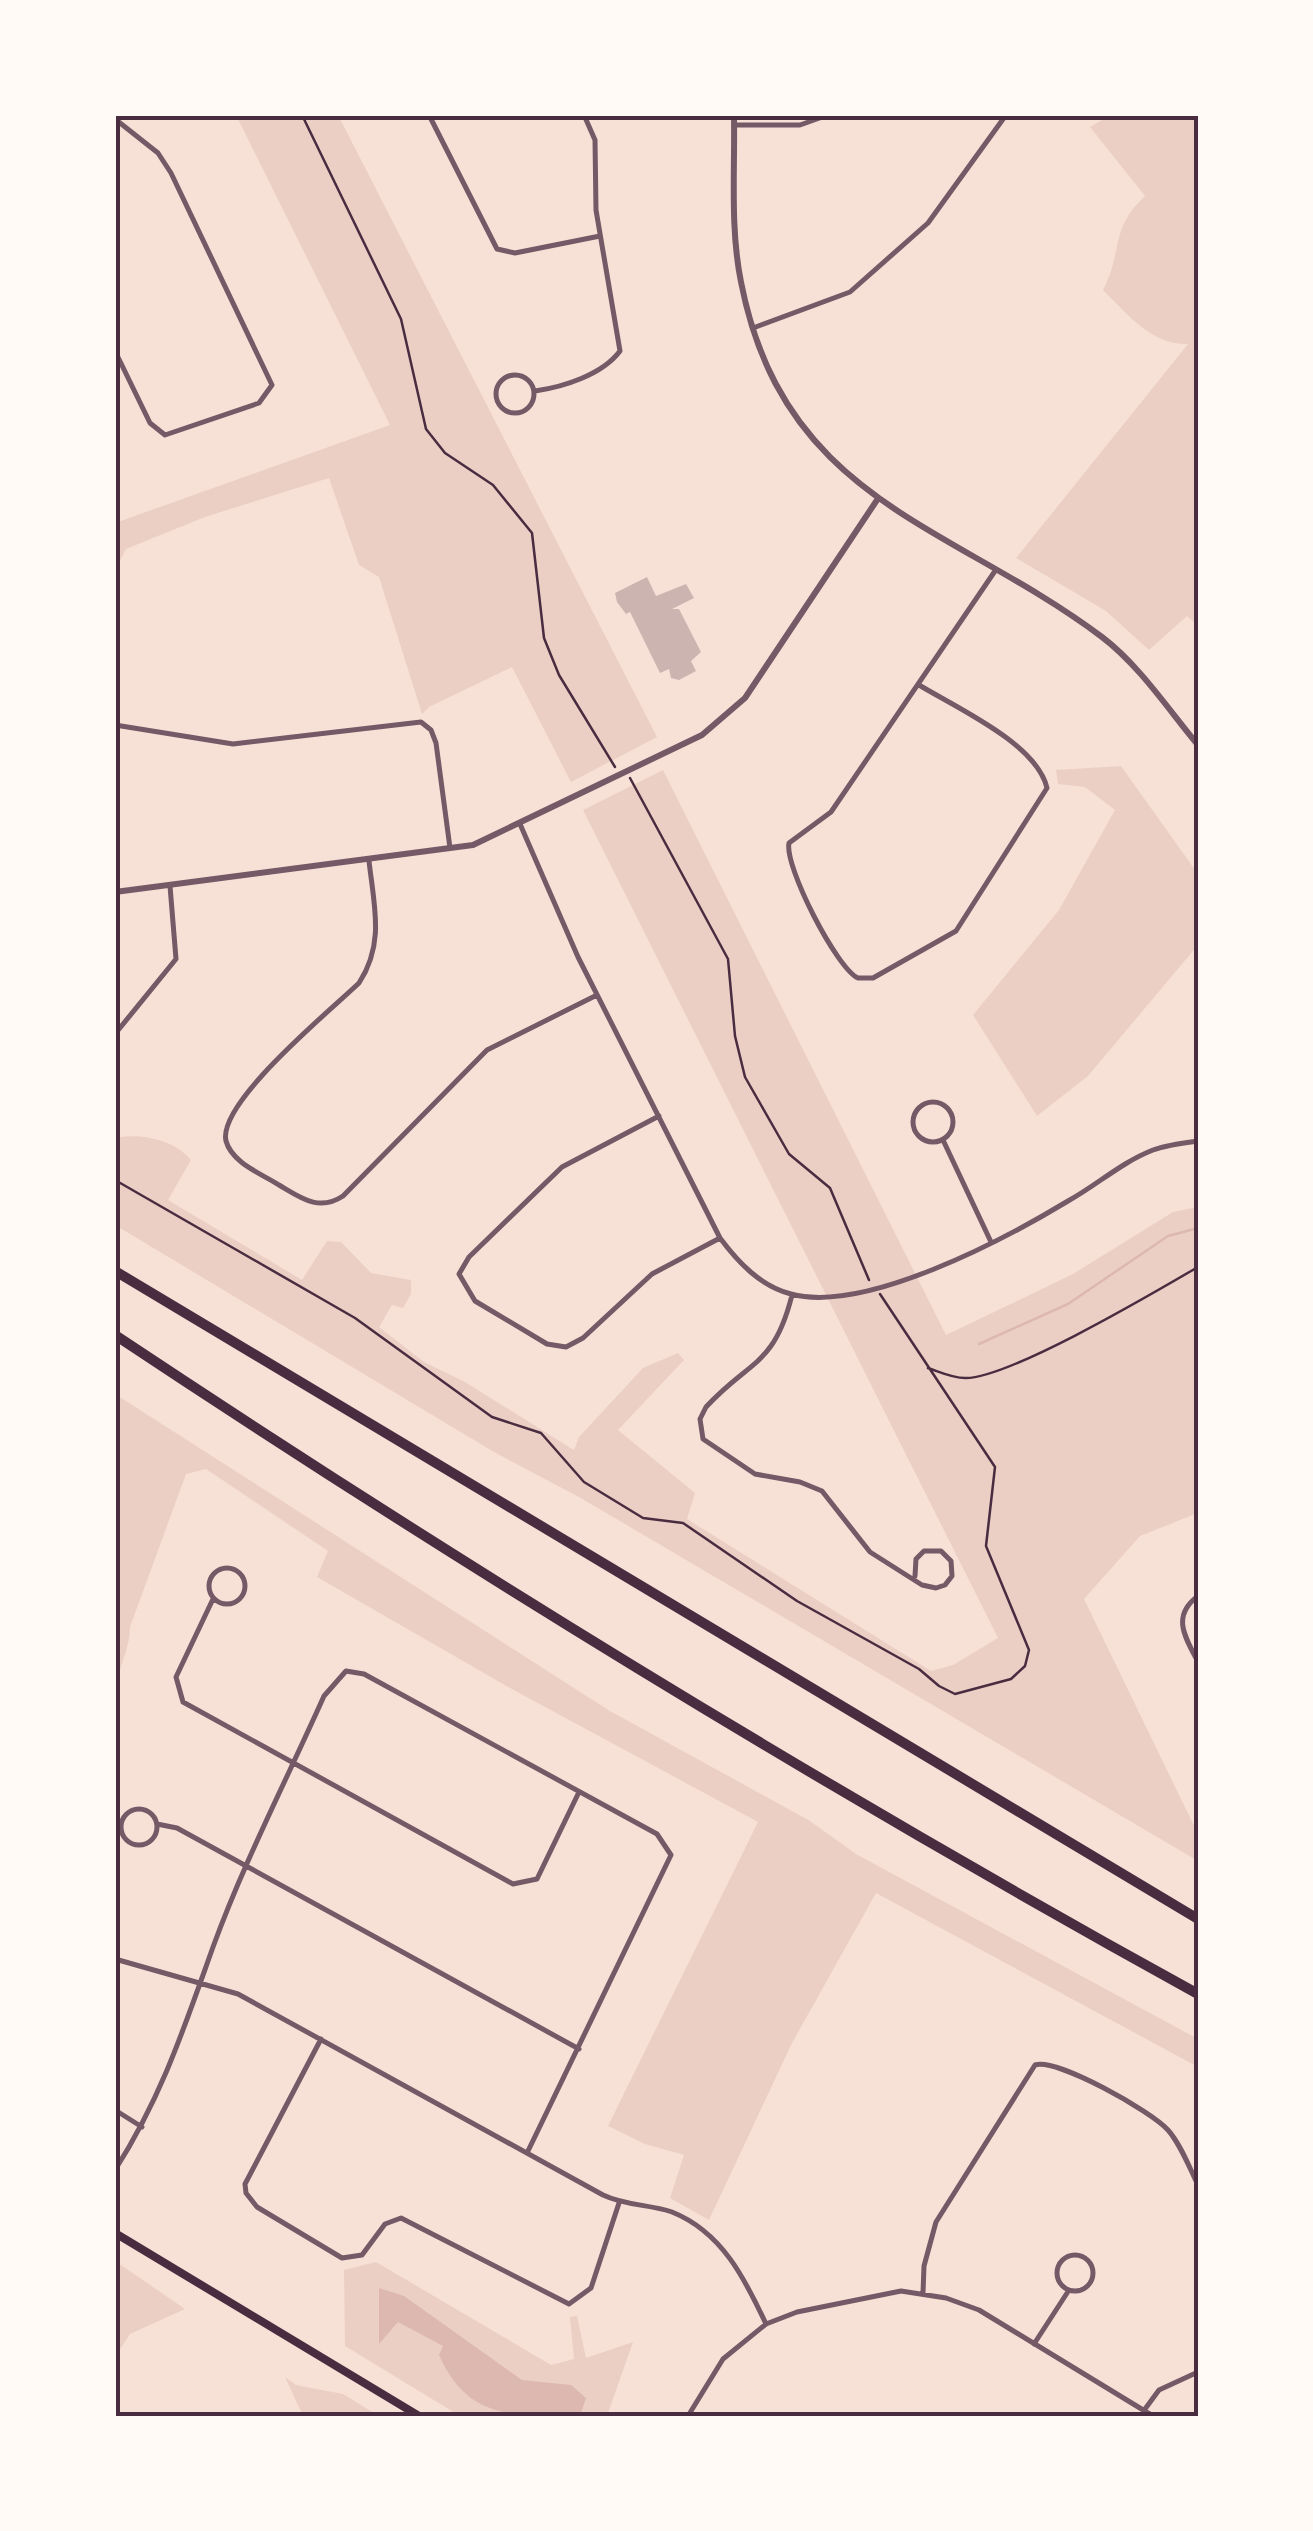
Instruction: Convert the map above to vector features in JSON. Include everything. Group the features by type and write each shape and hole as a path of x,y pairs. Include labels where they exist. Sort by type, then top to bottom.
{"highway":[{"path":"115,1271 1198,1918"},
{"path":"115,1335 412,1530 918,1836 1198,1994"}],"main road":[{"path":"115,2233 418,2416"}],"street":[{"path":"429,115 497,249 515,253 600,236"},
{"path":"534,391 561,387 607,364 620,351 600,236 596,140 584,115"},
{"path":"734,115 735,245 753,328 790,404 823,452 877,500 1112,645 1198,744"},
{"path":"734,125 800,126 828,115"},
{"path":"753,328 850,292 928,222 1006,115"},
{"path":"115,119 158,153 171,173 272,385 259,402 165,435 150,423 115,352"},
{"path":"513,374 526,378 534,391 529,408 516,413 503,408 496,393 502,380 513,374"},
{"path":"115,892 451,851 520,824 702,735 745,698 877,500"},
{"path":"919,685 1018,747 1035,761 1047,788 956,931 873,978 858,978 839,962 787,851 796,834 826,818 995,572"},
{"path":"115,725 232,744 421,722 432,730 436,743 451,851"},
{"path":"520,824 598,995 720,1238 758,1278 792,1295 848,1292 914,1278 1068,1202 1134,1159 1157,1148 1198,1141"},
{"path":"369,861 378,928 372,964 359,983 258,1081 226,1128 226,1142 237,1158 303,1200 321,1204 343,1196 487,1050 598,995"},
{"path":"115,1034 176,959 170,886"},
{"path":"936,1102 948,1109 952,1124 942,1139 928,1141 916,1134 912,1122 920,1106 936,1102"},
{"path":"660,1116 562,1167 469,1257 458,1274 462,1286 475,1300 532,1336 566,1348 583,1338 652,1274 720,1238"},
{"path":"942,1139 991,1242"},
{"path":"792,1295 781,1333 767,1355 706,1408 700,1418 703,1439 756,1474 800,1482 822,1491 870,1552 929,1588 945,1585 952,1576 951,1562 941,1550 924,1552 916,1560 915,1576"},
{"path":"214,1599 224,1604 240,1598 245,1582 239,1572 227,1567 215,1571 208,1581 214,1599 179,1668 178,1696 513,1884 537,1879 580,1792"},
{"path":"1198,1596 1183,1610 1180,1623 1198,1662"},
{"path":"115,2170 142,2127 177,2056 248,1866 329,1686 346,1671 356,1672 657,1834 671,1855 528,2151"},
{"path":"157,1824 152,1840 142,1845 131,1844 121,1830 127,1813 139,1809 150,1813 157,1824 177,1828 579,2049"},
{"path":"115,1958 238,1994 620,2203 674,2213 714,2240 741,2272 766,2324"},
{"path":"321,2039 244,2184 256,2207 342,2258 362,2255 385,2224 401,2218 569,2304 591,2288 620,2203"},
{"path":"923,2294 924,2266 936,2222 1035,2065 1058,2064 1155,2119 1169,2131 1198,2186"},
{"path":"115,2110 142,2127"},
{"path":"1070,2256 1082,2256 1093,2270 1091,2282 1081,2290 1069,2290 1060,2283 1058,2267 1070,2256"},
{"path":"1034,2344 1069,2290"},
{"path":"688,2416 723,2358 766,2324 797,2312 880,2292 923,2294 963,2303 1153,2416"},
{"path":"1145,2410 1160,2390 1198,2372"}],"path":[{"path":"302,115 401,318 426,429 445,454 493,485 532,533 544,638 559,674 616,768"},
{"path":"630,778 728,959 735,1036 745,1077 789,1154 830,1188 869,1280"},
{"path":"115,1180 355,1318 492,1417 541,1433 584,1482 628,1509 643,1518 683,1523 797,1600 955,1694 1010,1679 1025,1666 1029,1650 986,1546 995,1467 880,1294"},
{"path":"927,1367 953,1376 986,1376 1135,1304 1198,1267"}],"shaded area":[{"path":"236,115 338,115 657,737 571,782 512,667 422,714 379,577 359,565 329,478 205,517 126,549 115,570 115,523 390,425"},
{"path":"1111,115 1198,115 1198,626 1187,616 1149,650 1106,611 1016,558 1188,344 1152,334 1103,290 1121,230 1145,196 1090,127"},
{"path":"1121,766 1198,874 1198,945 1088,1076 1037,1116 973,1015 1059,910 1115,810 1085,787 1058,784 1056,770"},
{"path":"663,770 946,1335 1073,1274 1173,1212 1198,1207 1198,1513 1140,1536 1084,1599 1198,1834 1198,1861 579,1497 494,1452 115,1225 115,1138 135,1136 166,1142 191,1160 168,1200 302,1280 327,1241 341,1242 371,1273 411,1280 411,1294 403,1308 392,1305 379,1327 424,1362 465,1382 574,1450 579,1437 643,1368 678,1353 684,1360 618,1430 695,1493 687,1519 931,1671 953,1665 998,1638 583,810"},
{"path":"115,1394 610,1711 810,1821 856,1854 1198,2039 1198,2067 876,1893 792,2043 709,2220 670,2198 684,2155 645,2144 608,2126 758,1822 510,1688 317,1577 328,1551 206,1469 186,1474 130,1627 115,1716"},
{"path":"115,2261 185,2309 130,2334 115,2357"},
{"path":"376,2262 551,2365 574,2359 570,2317 577,2316 586,2358 633,2342 607,2416 460,2416 345,2346 344,2270"},
{"path":"379,2288 404,2296 522,2380 571,2385 586,2398 580,2416 515,2414 479,2403 451,2377 439,2355 443,2346 398,2322 379,2344"},
{"path":"285,2377 296,2385 343,2394 379,2416 303,2416"}],"building":[{"path":"647,577 656,596 686,584 694,598 672,609 679,609 701,652 691,661 696,671 679,680 671,678 669,669 660,673 630,612 626,614 617,602 615,593"}],"waterway":[{"path":"979,1344 1068,1304 1168,1236 1198,1228"}]}
